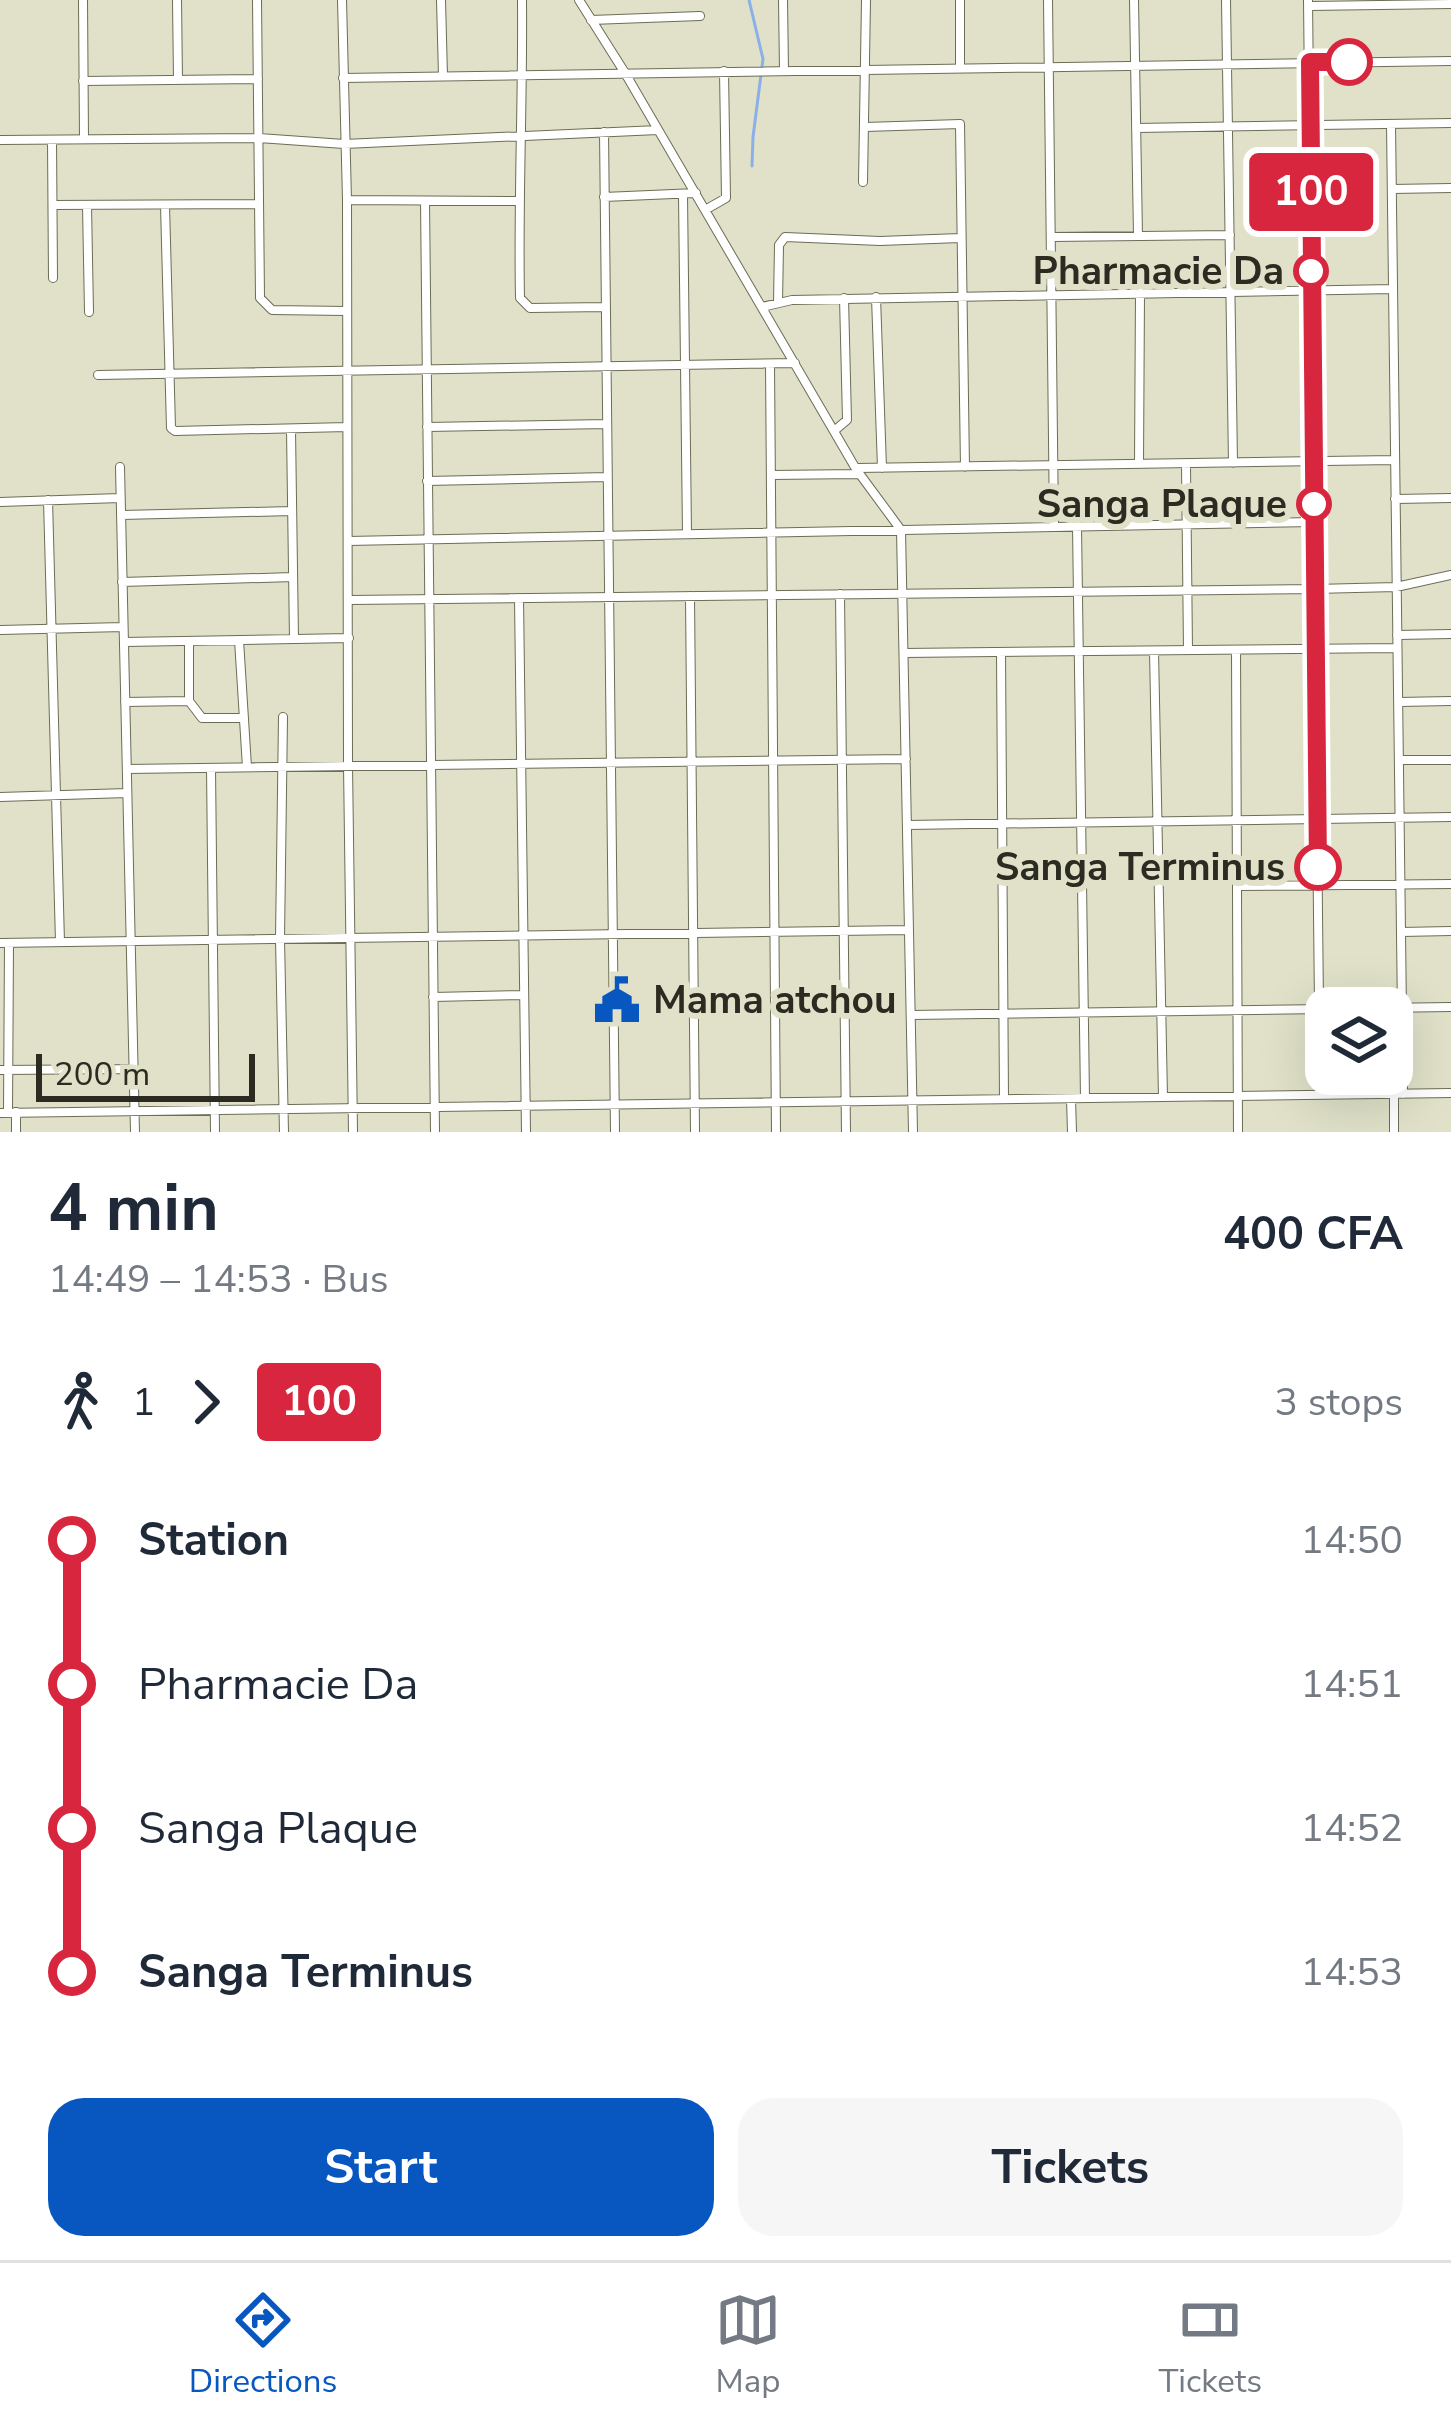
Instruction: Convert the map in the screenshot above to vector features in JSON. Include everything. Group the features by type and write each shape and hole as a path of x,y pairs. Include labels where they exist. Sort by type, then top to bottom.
{"street":[{"path":"82,0 84,140"},
{"path":"177,0 178,80"},
{"path":"257,0 260,298 272,310 346,311"},
{"path":"342,0 353,1132"},
{"path":"441,0 442,76"},
{"path":"522,0 521,302 530,308 606,307"},
{"path":"578,0 858,472 902,530 913,1132"},
{"path":"783,0 784,70"},
{"path":"863,182 866,0"},
{"path":"960,0 960,68"},
{"path":"1048,0 1054,526"},
{"path":"1134,0 1138,236"},
{"path":"1226,0 1233,463"},
{"path":"1322,987 1308,3 1451,4"},
{"path":"591,20 700,16"},
{"path":"343,78 1451,61"},
{"path":"706,210 726,197 724,71"},
{"path":"83,81 258,79"},
{"path":"1136,128 1451,123"},
{"path":"865,127 960,124 964,467"},
{"path":"1391,124 1402,987"},
{"path":"0,140 259,138 344,143 658,130"},
{"path":"604,132 614,1132"},
{"path":"52,140 53,278"},
{"path":"1392,189 1451,188"},
{"path":"604,197 695,193"},
{"path":"683,195 687,534"},
{"path":"346,200 518,201"},
{"path":"425,201 435,1132"},
{"path":"53,205 260,204"},
{"path":"87,205 89,312"},
{"path":"166,205 169,423 175,431 347,428"},
{"path":"1051,237 1230,235"},
{"path":"778,303 779,245 785,237 960,238"},
{"path":"762,307 876,297 1393,289"},
{"path":"1139,464 1140,292"},
{"path":"876,297 882,468"},
{"path":"834,431 847,420 844,298"},
{"path":"98,375 795,363"},
{"path":"770,364 776,1132"},
{"path":"427,427 607,424"},
{"path":"290,430 294,639"},
{"path":"771,475 882,468 1395,460"},
{"path":"1186,464 1188,650"},
{"path":"120,467 135,1132"},
{"path":"428,482 608,477"},
{"path":"0,502 120,498"},
{"path":"1395,499 1451,498"},
{"path":"48,500 60,942"},
{"path":"121,515 292,511"},
{"path":"348,541 1314,521"},
{"path":"1077,526 1085,1098"},
{"path":"349,600 1315,589 1396,586 1451,575"},
{"path":"122,582 293,577"},
{"path":"840,594 846,1132"},
{"path":"690,596 695,1132"},
{"path":"519,598 526,1132"},
{"path":"0,630 124,627"},
{"path":"1397,635 1451,634"},
{"path":"124,641 349,638"},
{"path":"189,640 189,701 202,718 244,718"},
{"path":"238,640 247,766"},
{"path":"904,653 1397,648"},
{"path":"1154,650 1163,1097"},
{"path":"1236,650 1238,1132"},
{"path":"1001,652 1004,1100"},
{"path":"125,702 189,701"},
{"path":"1398,702 1451,701"},
{"path":"283,717 284,1132"},
{"path":"127,769 906,759"},
{"path":"1399,760 1451,760"},
{"path":"211,767 215,1132"},
{"path":"0,797 128,793"},
{"path":"907,825 1451,818"},
{"path":"1237,886 1451,884"},
{"path":"16,1132 8,1112 4,1070 4,943 909,930"},
{"path":"1401,932 1451,932"},
{"path":"433,997 524,995"},
{"path":"1413,1008 1451,1007"},
{"path":"911,1015 1305,1009"},
{"path":"4,1070 134,1070"},
{"path":"1413,1094 1451,1094"},
{"path":"8,1112 1320,1095"},
{"path":"1394,1132 1398,1095"},
{"path":"1071,1099 1072,1132"}],"waterway":[{"path":"749,0 763,59 752,166"}],"bus line":[{"name":"100","path":"1318,867 1310,62 1349,62"}],"place":[{"name":"Pharmacie Da","path":"1311,271"},
{"name":"Sanga Plaque","path":"1314,504"},
{"name":"Sanga Terminus","path":"1318,867"},
{"name":"Mama atchou","path":"617,1000"}]}
